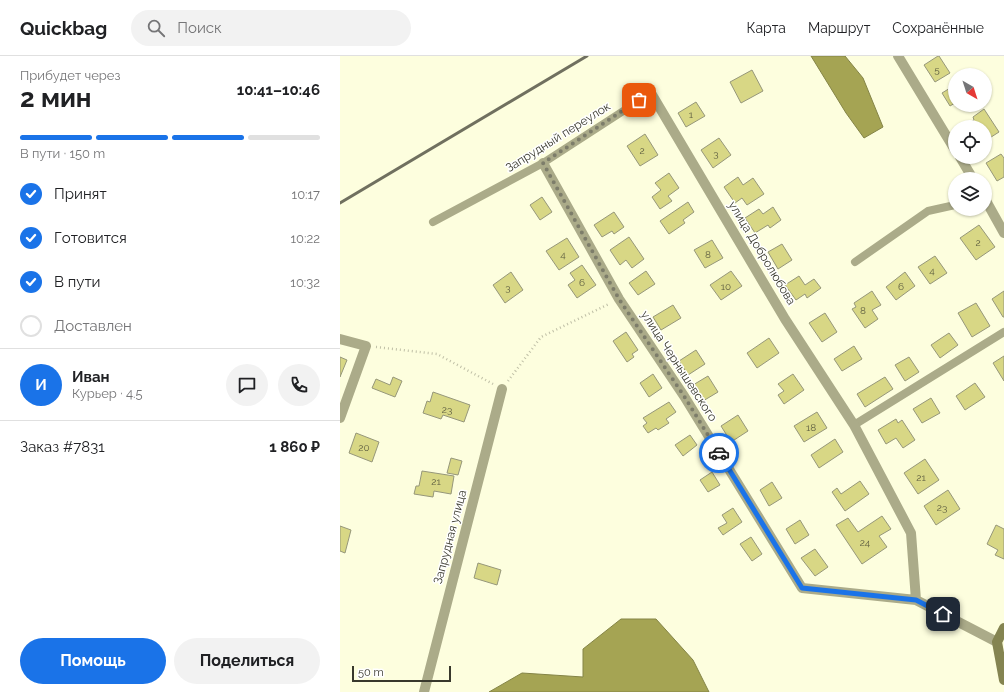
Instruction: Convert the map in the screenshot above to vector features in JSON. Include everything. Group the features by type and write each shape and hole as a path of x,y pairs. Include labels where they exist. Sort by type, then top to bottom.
{"street":[{"path":"898,56 948,138"},
{"name":"улица Добролюбова","path":"651,93 785,319 854,425 911,533 916,600"},
{"name":"улица Чернышевского","path":"543,163 619,299 684,396 802,588 916,600 997,642"},
{"path":"992,212 1004,233"},
{"path":"340,339 366,346 340,418"},
{"name":"Запрудная улица","path":"424,692 502,389"},
{"path":"1004,628 997,642 1004,680"}],"lane":[{"name":"Запрудный переулок","path":"433,222 543,163 651,93"},
{"path":"856,262 928,211 948,207"},
{"path":"854,425 1004,332"}],"path":[{"path":"366,346 437,354 502,389 541,337 619,299"}],"shaded area":[{"path":"811,56 845,56 863,78 883,127 864,138 846,113"},
{"path":"621,619 656,619 693,660 709,692 489,692 522,673 583,677 583,649"}],"building":[{"path":"939,56 948,70 948,74 935,82 924,65"},
{"path":"752,70 763,91 741,103 730,82"},
{"path":"948,89 948,103 942,93"},
{"path":"696,102 705,116 686,127 678,113"},
{"path":"980,112 986,112 991,120 974,120 973,117"},
{"path":"992,121 999,132 992,136"},
{"path":"645,134 658,155 640,166 627,146"},
{"path":"719,138 731,155 713,168 701,150"},
{"path":"1001,154 1004,158 1004,177 997,181 987,164 992,164 992,159"},
{"path":"669,173 679,188 668,196 672,201 660,209 652,197 661,190 655,183"},
{"path":"738,177 743,185 753,178 764,194 747,205 742,198 735,203 724,187"},
{"path":"542,197 552,212 540,220 530,205"},
{"path":"688,202 694,212 683,220 685,223 669,234 660,221"},
{"path":"773,207 781,220 770,228 768,225 755,233 745,218 759,209 763,214"},
{"path":"614,212 624,227 614,234 612,231 602,237 594,225"},
{"path":"979,225 995,247 976,260 960,238"},
{"path":"629,237 644,259 632,268 626,260 620,265 610,250"},
{"path":"567,238 579,257 559,270 546,251"},
{"path":"712,240 723,258 705,268 694,250"},
{"path":"782,244 792,260 778,269 768,252"},
{"path":"935,256 947,273 930,284 918,267"},
{"path":"582,265 596,285 577,298 568,285 575,280 570,273"},
{"path":"646,271 655,284 638,295 629,283"},
{"path":"731,271 742,286 721,300 710,285"},
{"path":"511,272 523,290 505,303 493,285"},
{"path":"905,272 915,286 896,300 886,287"},
{"path":"799,276 805,285 814,279 821,288 807,298 805,294 796,300 785,285"},
{"path":"872,291 881,305 872,310 878,319 865,328 852,309 856,307 854,303"},
{"path":"1004,291 1004,317 1003,317 992,299"},
{"path":"976,303 990,326 972,337 958,313"},
{"path":"673,305 681,318 661,330 653,317"},
{"path":"825,313 837,332 822,342 809,323"},
{"path":"626,332 638,350 632,354 634,357 627,362 613,341"},
{"path":"949,333 958,345 940,358 931,345"},
{"path":"769,338 779,353 757,368 747,353"},
{"path":"854,346 862,359 842,371 834,359"},
{"path":"696,350 705,364 688,375 679,361"},
{"path":"1004,356 1004,381 993,363"},
{"path":"340,357 347,360 340,377"},
{"path":"909,357 919,372 905,381 895,365"},
{"path":"653,374 662,388 649,397 640,383"},
{"path":"793,374 804,390 784,404 778,395 784,391 778,384"},
{"path":"708,376 718,392 703,401 693,385"},
{"path":"393,377 402,381 395,397 372,388 376,379 390,385"},
{"path":"885,377 893,389 865,407 857,394"},
{"path":"975,383 985,397 965,410 956,396"},
{"path":"433,392 470,405 464,422 443,415 441,419 423,413 427,401 430,402"},
{"path":"931,398 940,413 922,423 913,409"},
{"path":"669,402 676,412 666,419 669,423 658,430 656,428 648,433 643,426 647,423 643,418"},
{"path":"817,412 827,428 804,442 794,426"},
{"path":"738,415 748,431 731,442 721,426"},
{"path":"896,419 898,423 902,420 915,440 903,448 896,438 886,444 878,430"},
{"path":"356,433 379,442 372,462 349,453"},
{"path":"690,435 697,445 683,456 675,445"},
{"path":"835,439 843,452 819,468 811,455"},
{"path":"451,458 462,461 458,475 447,473"},
{"path":"925,459 939,480 918,494 904,473"},
{"path":"422,471 454,476 451,494 434,491 433,497 414,494 416,486 419,486"},
{"path":"712,472 720,485 708,492 700,480"},
{"path":"860,481 869,494 845,511 832,492 837,488 841,494"},
{"path":"772,482 782,498 769,506 760,490"},
{"path":"948,490 960,509 936,525 924,506"},
{"path":"733,508 742,522 723,535 718,528 727,523 722,515"},
{"path":"882,516 891,529 879,536 887,547 862,564 836,525 848,518 858,532"},
{"path":"800,520 809,535 795,544 786,529"},
{"path":"996,525 1004,529 1004,559 995,555 998,550 987,544"},
{"path":"340,526 351,530 345,553 340,551"},
{"path":"751,537 762,554 752,561 740,544"},
{"path":"815,549 828,567 815,576 801,558"},
{"path":"478,563 501,570 497,585 474,578"}],"railway":[{"path":"340,203 587,56"}],"way so far":[{"path":"639,100 543,163 619,299 684,396 719,453"}],"route":[{"path":"719,453 802,588 916,600 943,614"}]}
